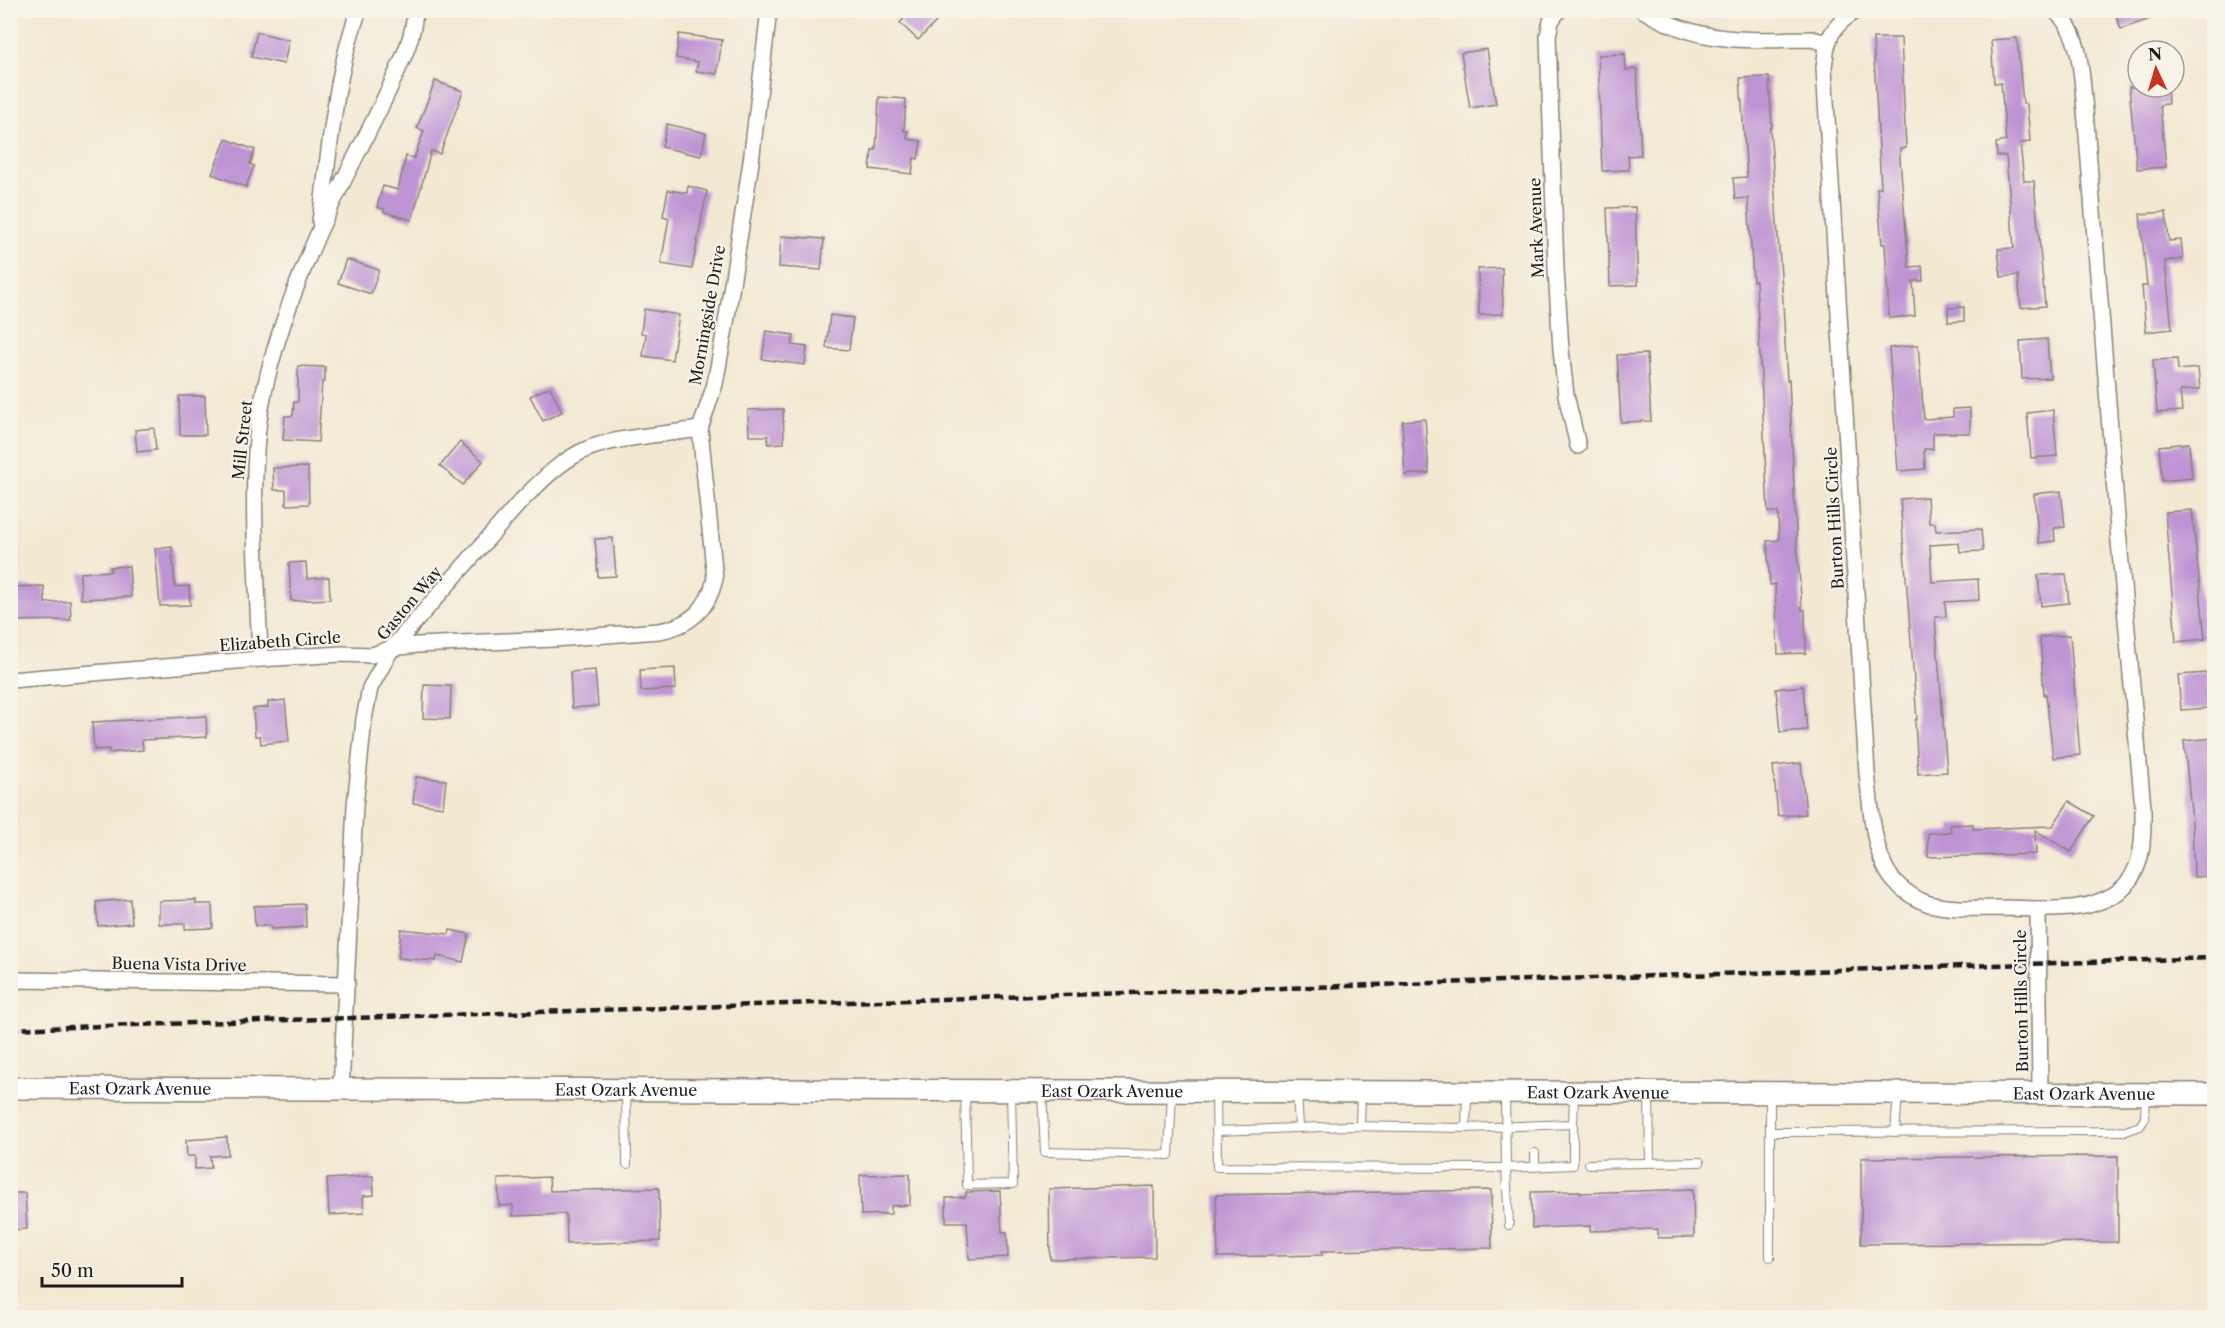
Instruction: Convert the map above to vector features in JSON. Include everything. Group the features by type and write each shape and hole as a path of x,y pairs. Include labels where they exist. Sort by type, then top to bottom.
{"main road":[{"name":"East Ozark Avenue","path":"10,1088 2214,1094"}],"street":[{"name":"Mill Street","path":"318,234 346,54 359,10"},
{"name":"Mill Street","path":"260,659 254,470 258,426 268,377 280,333 318,234 365,142 407,50 416,10"},
{"name":"Morningside Drive","path":"659,631 675,628 691,620 703,608 712,592 715,579 700,429 715,384 726,323 751,162 769,10"},
{"name":"Mark Avenue","path":"1559,10 1551,21 1548,36 1556,269 1566,395 1578,446"},
{"path":"1643,10 1666,24 1689,33 1714,38 1812,39 1827,43 1834,30 1845,18 1857,10"},
{"name":"Burton Hills Circle","path":"1827,43 1824,68 1867,773 1872,819 1882,862 1894,882 1910,895 1927,903 1945,907 2038,909 2088,905 2112,896 2130,880 2139,862 2143,844 2142,796 2079,55 2071,31 2054,10"},
{"name":"Gaston Way","path":"341,1089 355,806 364,719 370,688 392,648 520,502 566,461 585,450 604,444 700,429"},
{"name":"Elizabeth Circle","path":"10,680 260,659 342,654 372,655 392,648 417,645 554,639 659,631"},
{"name":"Burton Hills Circle","path":"2038,909 2040,1093"},
{"name":"Buena Vista Drive","path":"10,980 347,984"}],"lane":[{"path":"626,1089 627,1164"},
{"path":"965,1090 967,1185 1013,1184 1011,1090"},
{"path":"1042,1090 1045,1152 1169,1155 1172,1091"},
{"path":"1216,1091 1217,1167 1506,1168 1573,1165 1574,1092"},
{"path":"1297,1091 1299,1127"},
{"path":"1360,1126 1361,1091"},
{"path":"1466,1128 1467,1091"},
{"path":"1505,1092 1509,1225"},
{"path":"1649,1092 1650,1162"},
{"path":"1770,1092 1770,1257"},
{"path":"1895,1132 1898,1093"},
{"path":"1770,1132 2126,1131 2140,1126 2145,1118 2146,1094"},
{"path":"1216,1131 1360,1126 1534,1128 1573,1124"},
{"path":"1534,1153 1535,1166"},
{"path":"1589,1164 1700,1162"}],"building":[{"path":"911,10 924,10 936,22 918,40 900,23"},
{"path":"2114,10 2167,10 2167,13 2121,29"},
{"path":"257,32 289,40 284,64 251,57"},
{"path":"679,34 722,40 717,74 696,71 698,62 676,58"},
{"path":"1873,38 1901,38 1906,148 1900,149 1900,160 1909,267 1922,266 1923,281 1913,281 1915,316 1889,318 1885,244 1882,244 1877,188 1881,188"},
{"path":"2017,38 2023,104 2027,104 2030,142 2020,143 2024,181 2034,181 2045,306 2021,308 2018,275 2001,277 1998,249 2014,248 2006,156 1997,156 1996,143 2006,141 2001,83 1994,83 1991,40"},
{"path":"1487,49 1496,104 1470,108 1461,53"},
{"path":"1625,54 1626,70 1637,69 1641,155 1628,156 1629,170 1602,171 1598,55"},
{"path":"1769,77 1772,127 1770,128 1787,381 1789,380 1796,531 1802,610 1805,610 1806,653 1778,654 1775,584 1770,585 1767,541 1779,540 1778,512 1768,512 1756,281 1753,281 1748,198 1735,199 1733,178 1747,177 1740,78"},
{"path":"435,81 463,91 440,154 431,151 412,220 384,212 384,209 377,207 383,186 398,190 406,156 414,158 424,131 417,128"},
{"path":"879,97 906,99 904,131 908,131 907,139 921,141 918,159 914,158 912,174 870,169 872,150 876,150"},
{"path":"2130,99 2168,99 2168,104 2160,105 2166,167 2137,169"},
{"path":"667,124 706,133 701,156 662,147"},
{"path":"226,139 255,150 250,164 254,166 246,187 212,174"},
{"path":"688,186 707,191 692,269 661,264 669,218 663,216 668,190 687,193"},
{"path":"1635,207 1638,285 1610,286 1607,208"},
{"path":"2166,212 2169,241 2181,240 2183,259 2165,261 2172,329 2146,332 2142,286 2147,286 2140,214"},
{"path":"781,236 824,239 821,270 779,267"},
{"path":"346,259 379,270 371,294 338,283"},
{"path":"1502,268 1503,314 1479,315 1478,269"},
{"path":"1964,307 1964,321 1948,322 1948,308"},
{"path":"644,309 679,315 672,360 643,356 646,334 641,333"},
{"path":"830,315 853,318 849,350 826,348"},
{"path":"766,331 794,335 792,345 807,347 805,365 762,359"},
{"path":"2047,339 2050,378 2022,379 2020,341"},
{"path":"1918,345 1924,419 1953,417 1953,409 1970,408 1970,433 1933,433 1933,449 1924,449 1925,469 1898,471 1889,348"},
{"path":"1647,354 1651,421 1621,422 1617,355"},
{"path":"2177,359 2178,370 2198,368 2200,389 2180,391 2182,411 2157,413 2153,360"},
{"path":"298,366 325,367 318,442 283,440 285,416 293,416 294,402 298,402"},
{"path":"550,387 562,412 543,421 530,396"},
{"path":"179,396 205,396 206,435 180,435"},
{"path":"783,409 784,443 768,444 768,436 749,436 748,410"},
{"path":"2053,410 2057,456 2031,458 2027,413"},
{"path":"1425,419 1429,473 1405,475 1402,421"},
{"path":"154,428 156,450 137,452 135,430"},
{"path":"460,442 483,461 463,485 440,466"},
{"path":"2189,443 2192,478 2162,481 2159,446"},
{"path":"308,467 309,504 286,505 286,490 274,490 273,468"},
{"path":"2061,491 2065,527 2054,528 2055,541 2039,543 2034,494"},
{"path":"1927,497 1929,523 1935,523 1936,531 1981,529 1983,551 1960,552 1959,543 1930,545 1932,582 1978,579 1979,600 1945,602 1946,617 1935,617 1947,772 1918,774 1915,720 1917,720 1900,499"},
{"path":"2192,510 2205,639 2176,642 2165,512"},
{"path":"613,538 616,576 598,577 595,539"},
{"path":"172,547 175,587 189,586 190,605 160,606 155,549"},
{"path":"306,562 307,579 329,577 330,599 291,601 289,563"},
{"path":"129,566 131,597 81,599 80,573 111,571 110,567"},
{"path":"2066,574 2069,603 2041,606 2038,575"},
{"path":"44,586 45,603 70,601 71,620 13,621 11,587"},
{"path":"2070,635 2080,755 2053,758 2046,694 2044,695 2040,637"},
{"path":"675,668 676,689 641,691 640,670"},
{"path":"595,670 598,706 572,708 570,672"},
{"path":"2207,673 2210,708 2181,710 2178,675"},
{"path":"424,685 451,686 450,719 423,718"},
{"path":"1803,686 1807,730 1780,732 1776,689"},
{"path":"285,700 289,741 261,744 260,736 255,736 253,709 268,707 268,702"},
{"path":"206,716 207,737 142,740 143,750 109,753 109,749 94,750 92,722"},
{"path":"2214,738 2214,758 2211,758 2214,795 2214,865 2212,865 2212,876 2194,877 2192,821 2184,741"},
{"path":"1801,763 1806,814 1778,816 1773,766"},
{"path":"416,777 446,780 443,807 413,803"},
{"path":"2069,801 2094,816 2071,852 2035,830 2036,854 1928,857 1928,833 1951,832 1950,825 1973,824 1973,829 2053,826"},
{"path":"130,899 132,923 98,926 96,902"},
{"path":"196,900 196,904 212,904 213,928 185,929 185,924 159,924 159,901"},
{"path":"305,904 306,927 271,929 271,926 255,926 254,906"},
{"path":"401,929 449,934 450,930 469,934 463,962 437,956 436,961 398,958"},
{"path":"227,1137 228,1155 210,1156 211,1168 195,1169 195,1156 187,1156 186,1140"},
{"path":"2118,1156 2118,1242 1861,1244 1861,1158"},
{"path":"910,1174 910,1205 891,1206 891,1214 861,1215 860,1175"},
{"path":"373,1176 374,1195 363,1196 364,1213 329,1215 327,1179"},
{"path":"549,1177 550,1191 659,1188 660,1241 567,1244 566,1214 513,1216 513,1205 499,1206 498,1179"},
{"path":"1154,1186 1155,1257 1050,1259 1049,1189"},
{"path":"1693,1189 1694,1237 1658,1238 1658,1229 1590,1231 1590,1226 1532,1228 1531,1192 1580,1191 1580,1193"},
{"path":"1491,1190 1492,1248 1322,1251 1322,1255 1218,1257 1216,1195"},
{"path":"1000,1191 1002,1232 1007,1232 1008,1257 969,1259 967,1222 946,1222 946,1198 966,1197 966,1192"},
{"path":"10,1193 25,1193 27,1229 10,1230"}],"railway":[{"path":"10,1029 2214,958"}]}
